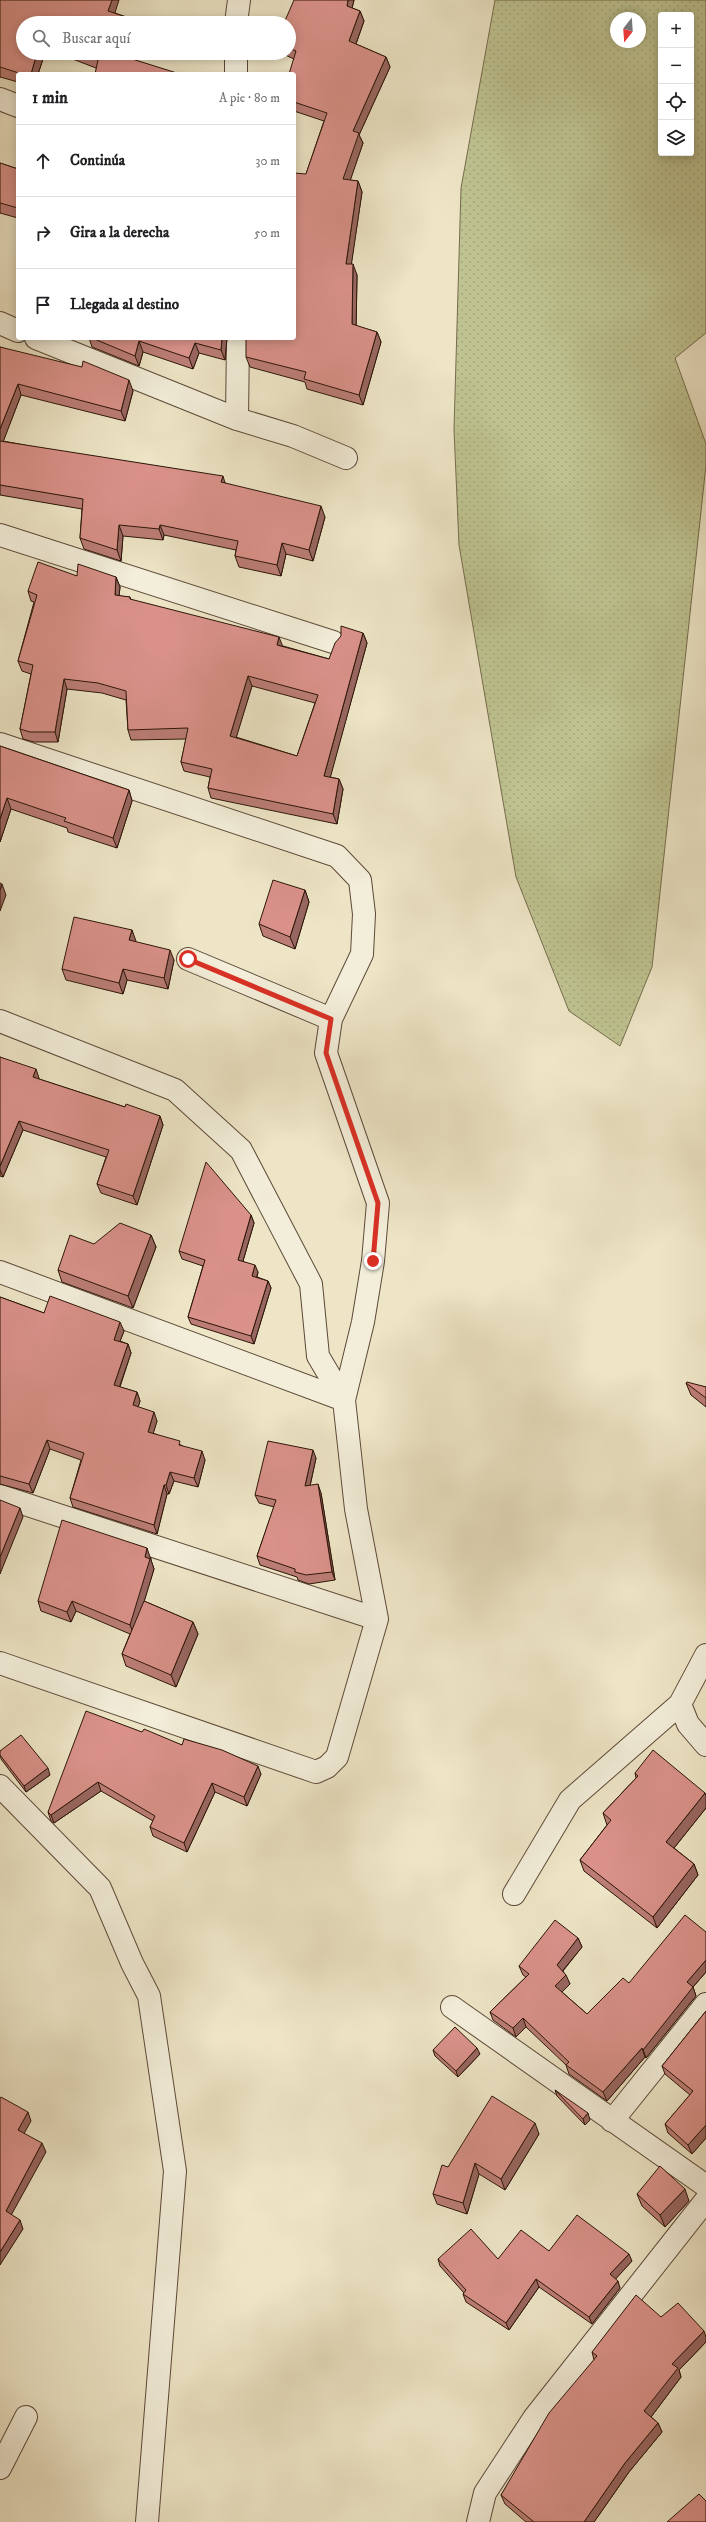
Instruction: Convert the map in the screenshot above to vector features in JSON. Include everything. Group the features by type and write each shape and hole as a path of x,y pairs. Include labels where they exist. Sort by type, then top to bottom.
{"street":[{"path":"237,16 239,0"},
{"path":"236,60 236,72"},
{"path":"0,99 16,105"},
{"path":"0,324 16,330"},
{"path":"41,340 237,419 293,436 346,458"},
{"path":"237,419 238,340"},
{"path":"0,535 333,642"},
{"path":"0,744 337,856 360,880 364,914 362,954 331,1019 326,1053 378,1203 373,1261 363,1322 344,1400 356,1508 377,1619 338,1756 327,1767 316,1772 0,1663"},
{"path":"188,959 331,1019"},
{"path":"0,1021 175,1090 241,1150 311,1284 318,1356 344,1400"},
{"path":"0,1272 344,1400"},
{"path":"0,1496 377,1619"},
{"path":"514,1894 570,1800 680,1704 706,1655"},
{"path":"680,1704 688,1724 706,1745"},
{"path":"0,1786 100,1888 132,1964 149,1996 176,2171 147,2522"},
{"path":"612,2121 706,2004"},
{"path":"452,2007 612,2121 658,2150 706,2186"},
{"path":"478,2522 485,2493 534,2418 706,2200"},
{"path":"0,2468 26,2417"}],"green space":[{"path":"495,0 706,0 706,333 675,358 706,444 706,465 652,967 620,1046 569,1011 516,877 459,545 454,429 461,188"}],"building":[{"path":"0,0 112,0 108,11 123,16 16,16 16,60 35,60 32,72 16,72 0,67"},
{"path":"294,0 348,0 347,6 360,11 349,41 386,57 353,131 359,133 343,179 358,181 346,264 353,264 352,324 377,332 359,395 304,379 306,372 246,357 246,340 296,340 296,173 306,174 327,113 296,103 296,72 290,72 293,60 296,60 296,16 287,16"},
{"path":"98,60 135,60 174,72 95,72"},
{"path":"0,163 16,168 16,207 0,203"},
{"path":"97,340 222,340 221,350 195,343 189,358 139,341 135,356"},
{"path":"0,347 82,367 83,361 129,380 121,411 18,384 0,429"},
{"path":"0,441 223,476 221,482 321,506 309,550 282,543 277,565 235,556 238,541 160,525 159,529 119,525 117,550 80,538 83,499 0,485"},
{"path":"38,562 77,576 78,564 116,577 115,595 130,597 130,599 279,637 277,645 329,659 335,643 341,636 341,626 363,633 324,776 339,779 333,814 208,788 212,769 181,762 188,728 128,730 126,691 98,683 64,679 55,732 30,732 20,729 33,665 18,661 37,595 28,591","holes":["248,676 318,695 297,756 230,736"]},
{"path":"0,746 129,790 113,838 64,821 66,818 7,798 0,819"},
{"path":"273,880 305,890 290,937 259,924"},
{"path":"74,917 132,930 129,940 170,950 164,978 123,969 119,983 62,969"},
{"path":"0,1057 36,1069 33,1077 125,1107 126,1104 160,1116 133,1196 97,1184 109,1150 19,1121 0,1166"},
{"path":"206,1162 251,1215 238,1260 255,1265 252,1276 268,1281 251,1336 188,1317 205,1260 179,1251"},
{"path":"120,1223 151,1235 128,1296 58,1270 70,1235 94,1244"},
{"path":"50,1296 120,1322 114,1340 128,1344 114,1385 137,1392 133,1405 154,1412 148,1432 180,1441 179,1445 202,1451 194,1478 170,1472 166,1485 164,1485 154,1525 70,1498 84,1453 47,1440 29,1484 0,1476 0,1297 44,1313"},
{"path":"686,1383 706,1387 706,1398"},
{"path":"268,1441 313,1450 305,1486 318,1484 332,1572 306,1575 295,1572 295,1569 257,1556 276,1500 255,1495"},
{"path":"0,1500 20,1508 0,1557"},
{"path":"62,1520 147,1548 145,1557 150,1559 130,1625 72,1601 67,1612 38,1601"},
{"path":"144,1601 193,1622 171,1675 122,1654"},
{"path":"86,1711 142,1732 144,1729 182,1745 184,1739 222,1750 258,1766 244,1797 212,1783 184,1843 150,1827 155,1816 98,1782 51,1815 48,1812"},
{"path":"21,1735 48,1768 24,1786 0,1755 0,1751"},
{"path":"653,1750 705,1793 666,1842 694,1864 653,1917 580,1860 611,1820 603,1813 638,1776 635,1773"},
{"path":"685,1915 706,1932 706,1960 687,1982 693,1987 643,2050 642,2048 603,2092 566,2065 569,2062 523,2018 513,2028 490,2012 529,1974 519,1966 555,1920 578,1938 557,1965 566,1975 555,1986 587,2014 623,1978 629,1983"},
{"path":"706,2011 706,2125 688,2145 665,2124 693,2091 662,2066"},
{"path":"455,2027 477,2048 456,2071 433,2050"},
{"path":"555,2090 588,2113 583,2119"},
{"path":"492,2096 535,2123 501,2179 475,2163 463,2203 433,2194 442,2165 448,2167"},
{"path":"1,2097 28,2112 18,2130 42,2143 6,2211 20,2220 0,2252 0,2098"},
{"path":"660,2166 685,2189 660,2215 637,2194"},
{"path":"577,2215 629,2254 610,2274 618,2281 589,2317 536,2279 506,2323 463,2294 466,2290 438,2259 471,2229 498,2259 521,2230 549,2251"},
{"path":"636,2295 661,2317 678,2303 704,2331 672,2364 678,2368 644,2411 658,2423 625,2463 584,2522 534,2522 501,2495 549,2413 597,2356 592,2352"},
{"path":"699,2494 706,2501 706,2522 667,2522"}],"route":[{"path":"188,959 331,1019 326,1053 378,1203 373,1261"}]}
